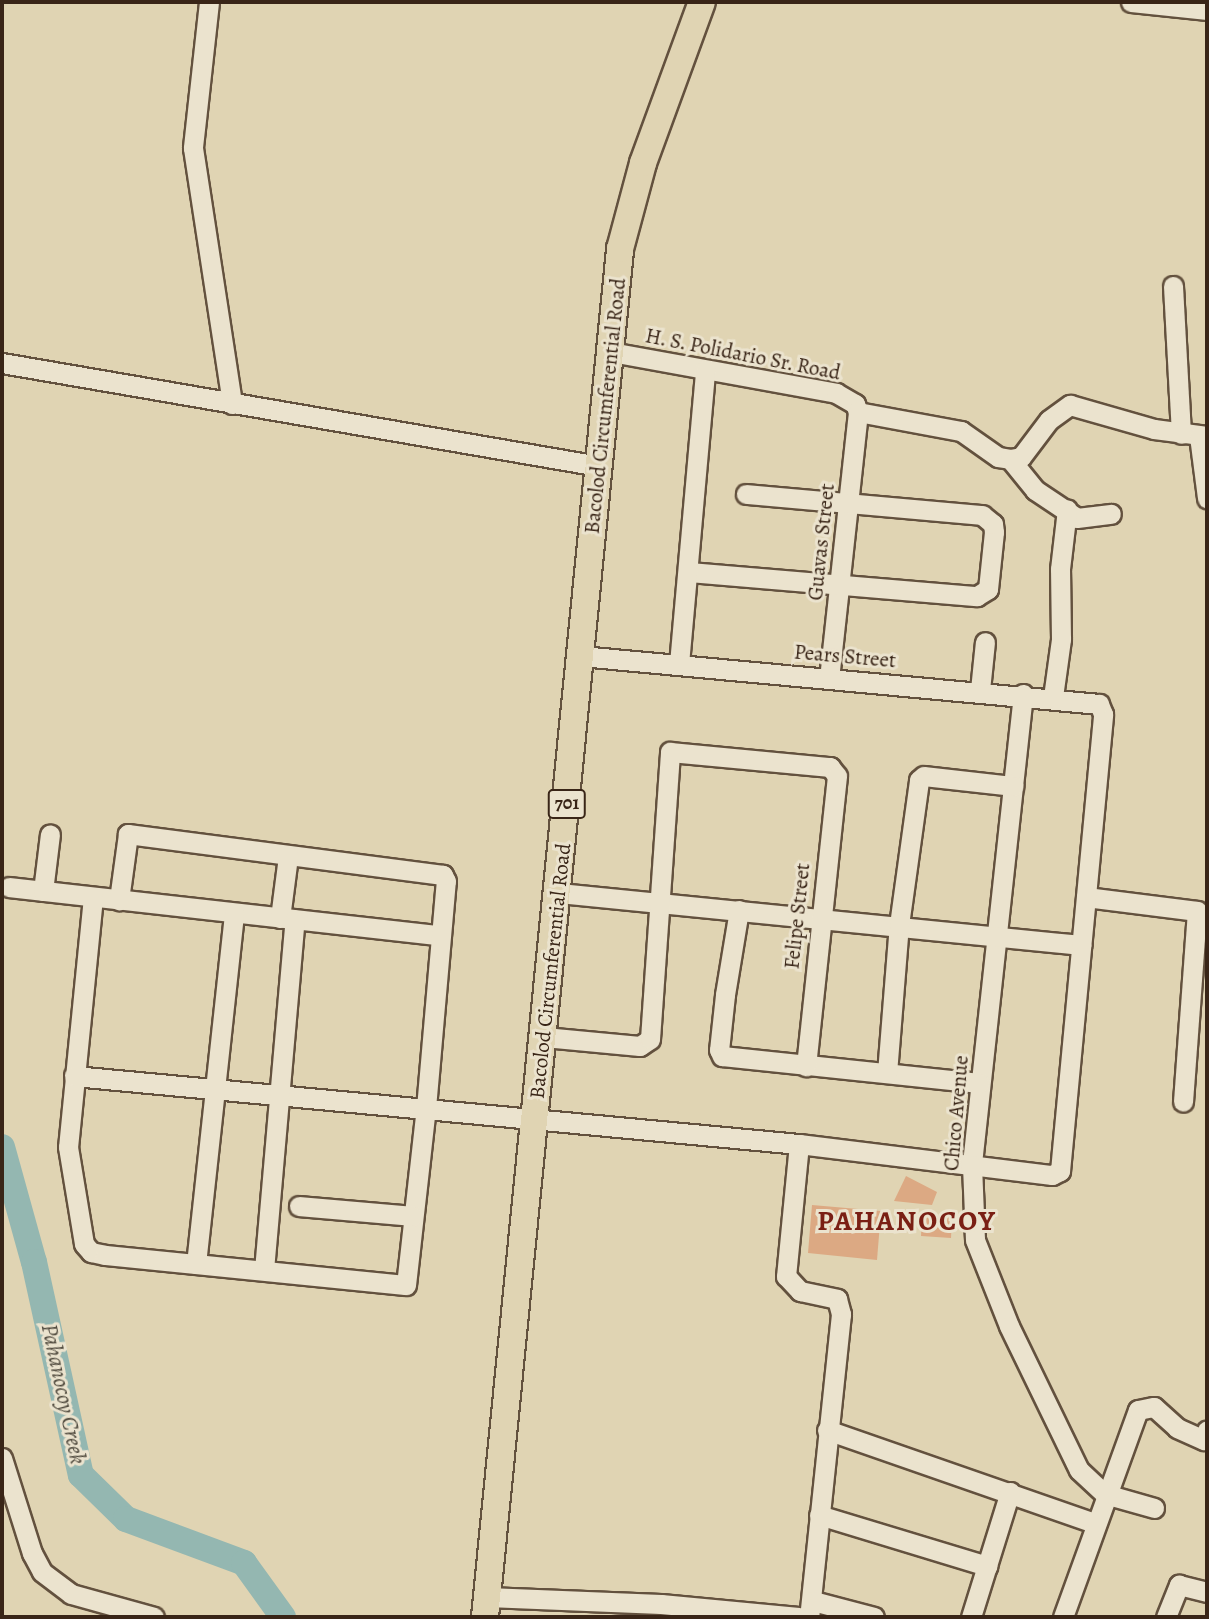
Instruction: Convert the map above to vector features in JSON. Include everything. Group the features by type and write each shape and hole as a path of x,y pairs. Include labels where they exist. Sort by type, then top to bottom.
{"main road":[{"name":"Bacolod Circumferential Road","path":"486,1607 621,249 630,205 702,2"}],"street":[{"path":"209,2 193,148 232,404"},
{"path":"1131,2 1207,10"},
{"path":"1172,286 1207,498"},
{"name":"H. S. Polidario Sr. Road","path":"611,352 836,393 849,398 858,412"},
{"path":"2,363 599,466"},
{"path":"679,664 705,370"},
{"path":"858,412 961,431 998,457 1010,459 1021,457 1049,420 1070,405 1196,435"},
{"name":"Guavas Street","path":"829,677 858,412"},
{"path":"1010,459 1035,489 1067,509 1087,519 1111,514"},
{"path":"689,572 984,595 995,533 993,524 982,515 746,494"},
{"path":"1053,697 1061,639 1060,569 1067,509"},
{"path":"980,690 985,642"},
{"name":"Pears Street","path":"581,656 1095,702 1102,707 1086,897"},
{"name":"Chico Avenue","path":"1023,694 972,1165 975,1240 1009,1326 1079,1470 1105,1494 1154,1508"},
{"name":"Felipe Street","path":"661,902 670,752 835,771 806,1066"},
{"path":"887,1073 899,925 919,780 924,776 1013,786"},
{"path":"43,891 50,834"},
{"path":"93,897 68,1147 84,1244 91,1252 105,1255 406,1285 426,1108 446,881 443,875 128,834 119,900"},
{"path":"264,1270 283,1095 288,856"},
{"path":"9,887 440,935"},
{"path":"559,893 1081,945"},
{"path":"74,1076 216,1087 799,1144 1052,1175 1060,1171 1086,897 1202,911 1183,1101"},
{"path":"544,1037 648,1044 661,902"},
{"path":"739,910 719,1050 727,1057 980,1083"},
{"path":"196,1264 233,913"},
{"path":"799,1144 786,1276 795,1288 831,1295 840,1306 811,1609 874,1617"},
{"path":"299,1206 413,1216"},
{"path":"1063,1617 1094,1523 1141,1407 1154,1407 1177,1428 1206,1438"},
{"path":"827,1430 1094,1523"},
{"path":"2,1458 32,1553 42,1572 71,1594 154,1617"},
{"path":"971,1617 1010,1492"},
{"path":"819,1515 987,1566"},
{"path":"1166,1617 1179,1585 1207,1592"},
{"path":"486,1607 798,1617"}],"building":[{"path":"906,1176 937,1192 932,1205 894,1201"},
{"path":"812,1205 881,1211 877,1260 808,1253"},
{"path":"922,1215 952,1217 951,1238 921,1236"}],"waterway":[{"name":"Pahanocoy Creek","path":"2,1147 34,1262 81,1475 126,1519 244,1563 283,1617"}],"district":[{"name":"PAHANOCOY","path":"907,1221"}]}
